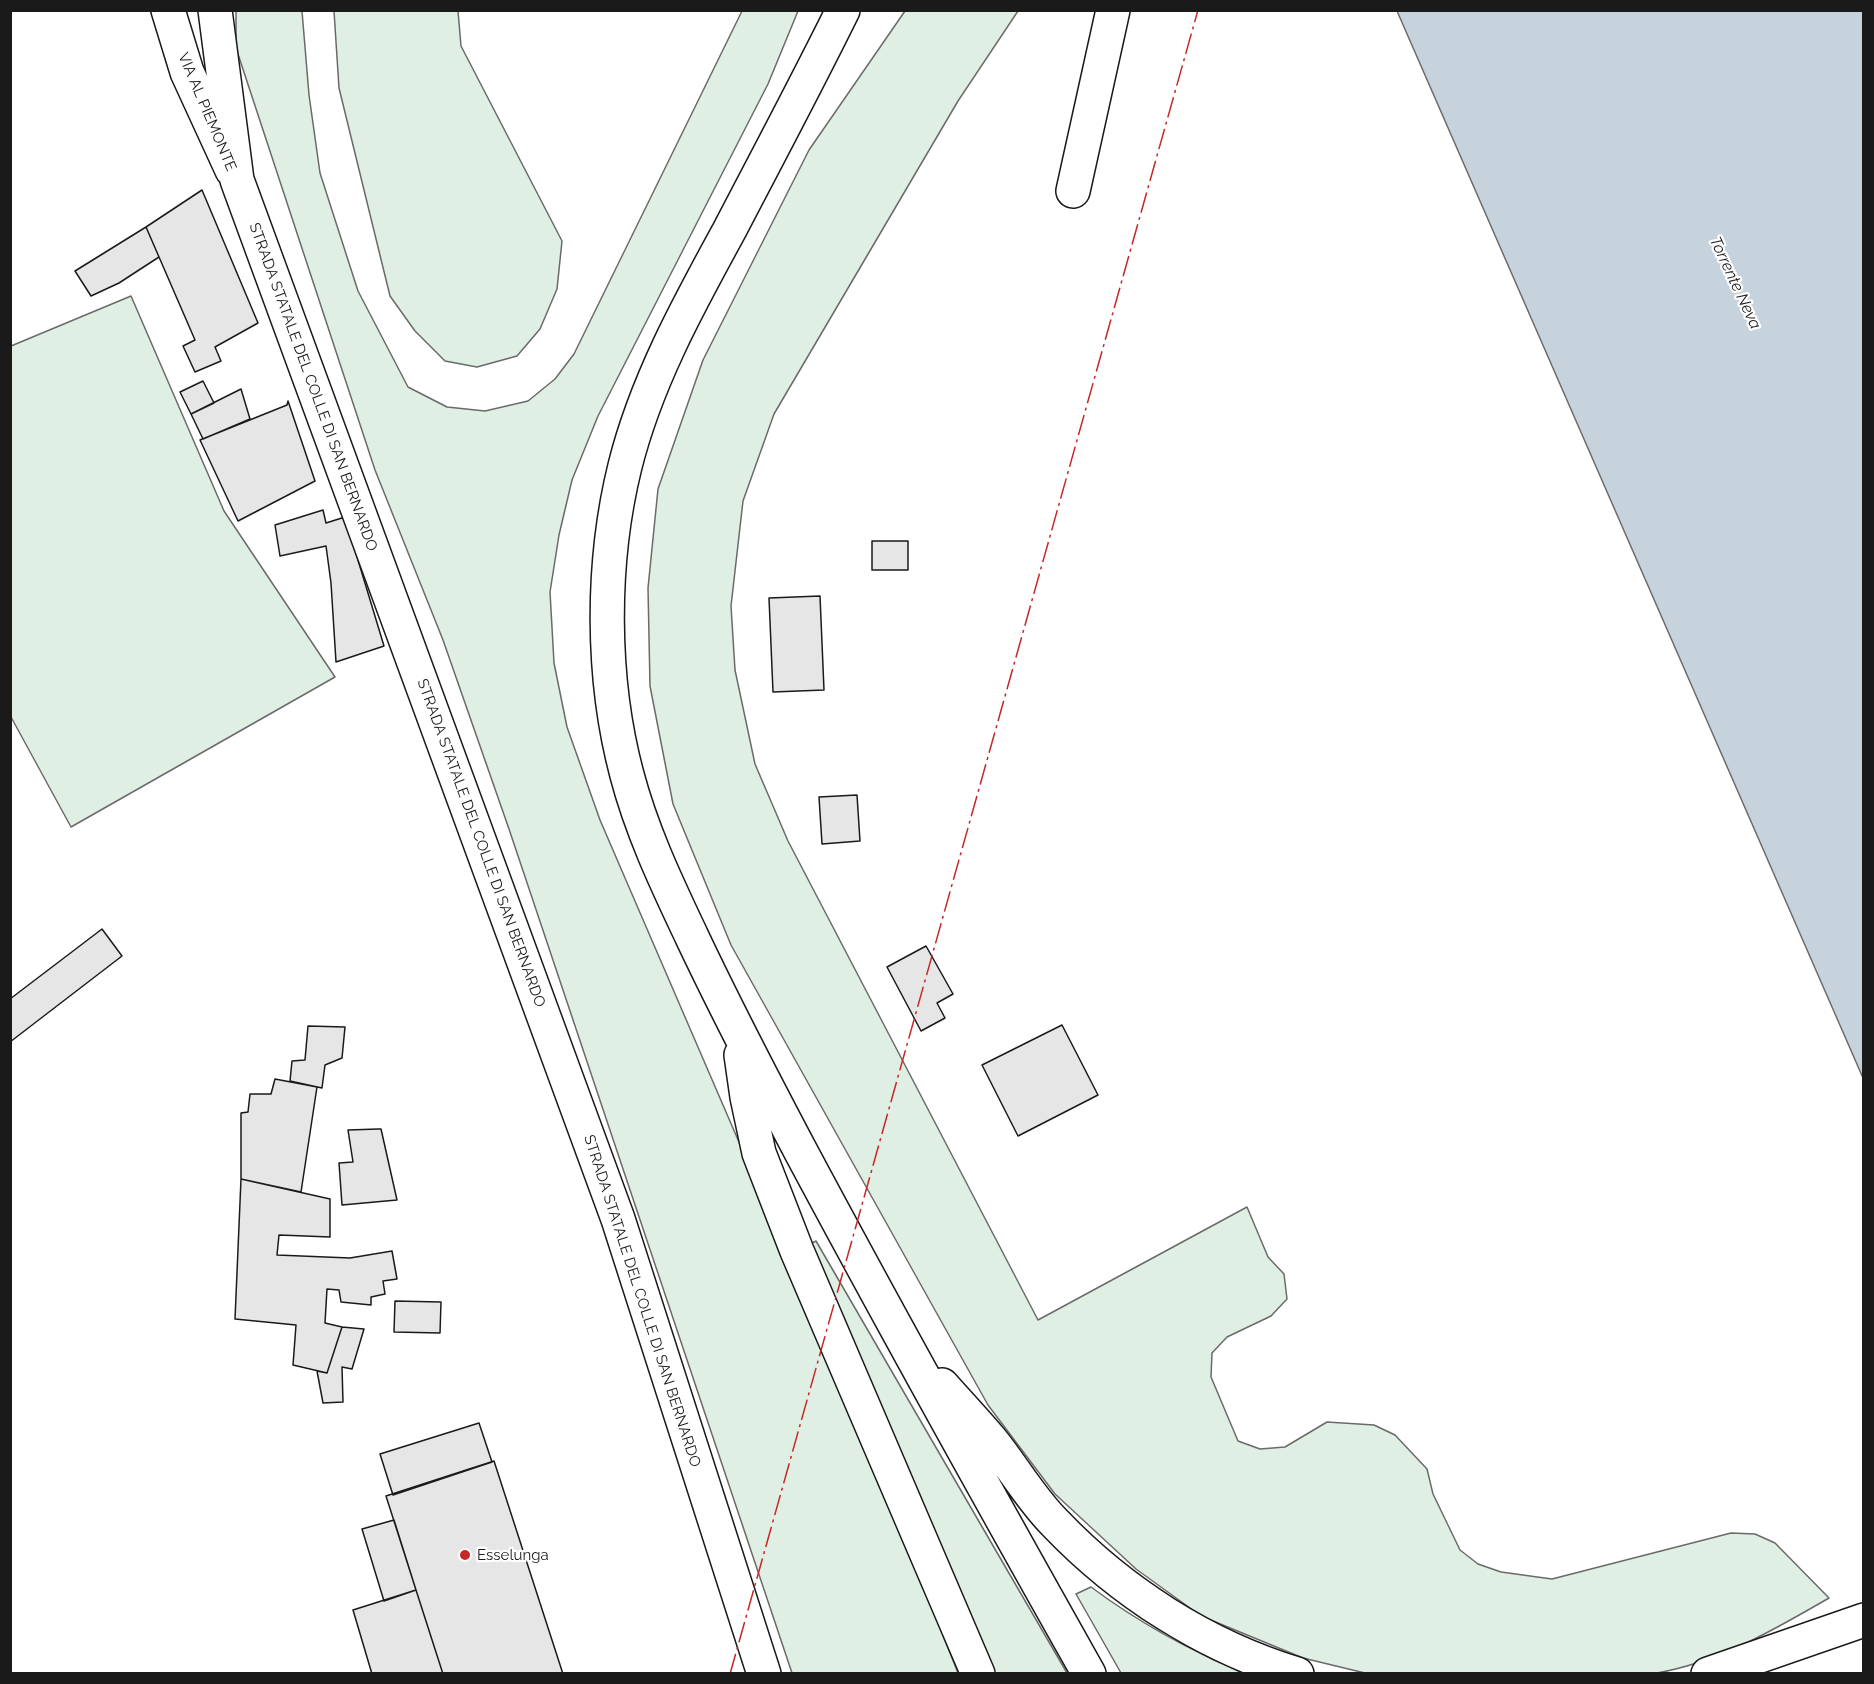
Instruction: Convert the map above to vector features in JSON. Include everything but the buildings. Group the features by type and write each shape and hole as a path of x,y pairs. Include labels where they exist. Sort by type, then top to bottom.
{"main road":[{"name":"VIA AL PIEMONTE","path":"168,10 187,72 237,180"},
{"name":"STRADA STATALE DEL COLLE DI SAN BERNARDO","path":"215,10 237,180 618,1219 764,1674"},
{"path":"843,10 799,100 674,334 649,393 626,464 612,532 607,606 610,672 626,772 639,814 660,868 739,1035 901,1339 1089,1674"},
{"path":"1073,191 1113,10"},
{"path":"739,1035 747,1097 759,1152 797,1251 978,1674"},
{"path":"901,1339 992,1441 1027,1491 1054,1522 1089,1556 1126,1587 1185,1625 1232,1649 1297,1674"},
{"path":"1708,1674 1863,1620"},
{"path":"1779,1674 1863,1627"}],"green space":[{"path":"236,11 302,11 309,95 320,173 358,291 408,387 447,407 485,411 528,401 555,379 574,354 742,11 798,11 768,84 598,416 572,480 559,535 550,592 554,663 567,727 600,820 748,1163 886,1492 958,1673 792,1673 509,829 443,640 375,470 236,48"},
{"path":"334,11 458,11 461,46 562,241 557,289 540,329 517,356 477,367 445,361 415,331 390,296 339,88"},
{"path":"905,11 1018,11 958,101 774,414 743,501 731,606 735,670 755,764 788,841 1038,1320 1247,1207 1268,1257 1284,1274 1287,1299 1271,1316 1227,1337 1212,1353 1211,1377 1238,1441 1260,1449 1285,1447 1327,1422 1374,1425 1395,1435 1427,1469 1433,1494 1460,1550 1478,1564 1501,1572 1552,1579 1731,1533 1755,1534 1775,1543 1829,1598 1725,1653 1657,1673 1369,1674 1303,1658 1201,1616 1136,1569 1055,1494 988,1405 731,945 673,804 650,686 648,588 658,489 703,360 809,150"},
{"path":"131,296 224,511 335,677 71,827 11,717 11,346"},
{"path":"816,1241 1067,1673 995,1673 808,1245"},
{"path":"1091,1587 1164,1634 1243,1673 1121,1673 1076,1594"}],"water":[{"name":"Torrente Neva","path":"1397,11 1863,11 1863,1078"}],"power":[{"path":"730,1674 1198,10"}],"place":[{"name":"Esselunga","path":"465,1555"}]}
